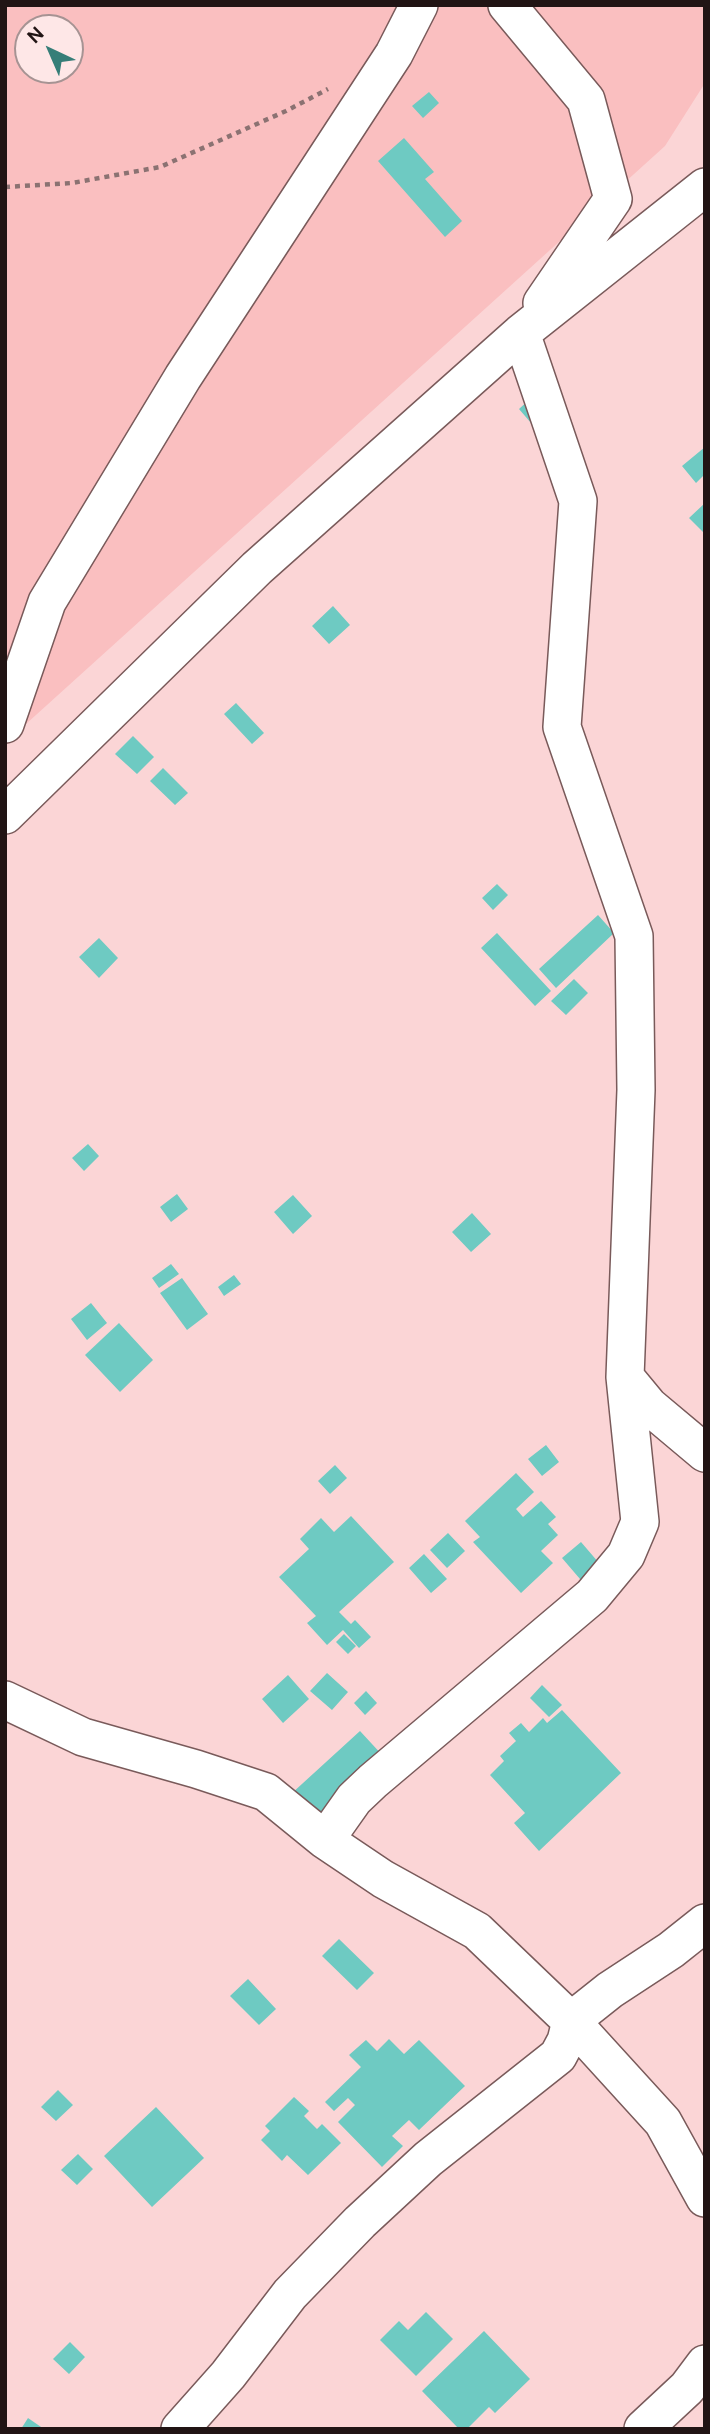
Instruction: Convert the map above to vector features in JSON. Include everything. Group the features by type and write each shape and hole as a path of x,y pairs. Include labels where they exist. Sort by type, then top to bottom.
{"street":[{"path":"5,724 47,602 183,377 394,54 419,5"},
{"path":"507,5 586,100 613,199 521,333"},
{"path":"5,815 257,568 521,333 705,187"},
{"path":"326,1840 354,1800 373,1781 592,1596 626,1555 640,1522 625,1377 636,1090 634,936 562,727 578,501 521,333"},
{"path":"625,1377 649,1406 705,1453"},
{"path":"5,1700 83,1737 266,1791 326,1840 383,1879 477,1931 571,2021 663,2123 705,2198"},
{"path":"180,2429 228,2375 290,2294 360,2222 428,2159 558,2056 566,2041 571,2021 705,1923"},
{"path":"643,2429 687,2388 705,2364"}],"path":[{"path":"5,187 72,183 160,167 286,111 334,86"}],"shaded area":[{"path":"5,5 705,5 705,83 665,146 5,743"}],"building":[{"path":"429,92 439,103 423,118 412,106"},
{"path":"404,138 434,172 425,179 462,221 445,237 378,161"},
{"path":"531,398 543,412 531,423 519,409"},
{"path":"705,447 705,474 696,483 682,466"},
{"path":"705,503 705,534 689,518"},
{"path":"333,606 350,625 329,644 312,626"},
{"path":"236,703 264,733 252,744 224,714"},
{"path":"133,736 154,757 137,774 115,754"},
{"path":"163,768 188,793 175,805 150,781"},
{"path":"497,884 508,895 493,910 482,898"},
{"path":"598,915 614,933 556,988 539,969"},
{"path":"497,933 551,991 535,1006 481,948"},
{"path":"99,938 118,958 99,978 79,957"},
{"path":"574,979 588,993 566,1015 551,1001"},
{"path":"88,1144 99,1156 84,1171 72,1158"},
{"path":"177,1194 188,1209 171,1222 160,1207"},
{"path":"293,1195 312,1216 293,1234 274,1212"},
{"path":"472,1213 491,1234 471,1252 452,1232"},
{"path":"171,1264 179,1274 159,1288 152,1278"},
{"path":"234,1275 241,1284 224,1296 218,1287"},
{"path":"182,1278 208,1314 187,1330 160,1293"},
{"path":"91,1303 107,1323 87,1340 71,1319"},
{"path":"119,1323 153,1360 120,1392 85,1355"},
{"path":"546,1445 559,1462 542,1476 528,1459"},
{"path":"335,1465 347,1478 330,1494 318,1481"},
{"path":"516,1473 534,1492 516,1509 523,1517 541,1501 556,1517 548,1524 558,1535 541,1551 553,1563 521,1593 473,1542 480,1537 465,1521"},
{"path":"351,1516 394,1562 339,1612 351,1624 355,1620 371,1637 359,1648 343,1630 327,1645 307,1623 316,1616 279,1577 309,1549 300,1539 321,1518 334,1532"},
{"path":"448,1533 465,1551 447,1568 430,1550"},
{"path":"581,1542 605,1570 586,1586 562,1558"},
{"path":"424,1554 447,1579 431,1593 409,1568"},
{"path":"344,1634 356,1646 348,1654 336,1642"},
{"path":"327,1673 348,1692 332,1710 310,1691"},
{"path":"288,1675 309,1699 283,1723 262,1699"},
{"path":"542,1685 562,1705 549,1717 530,1698"},
{"path":"366,1691 377,1703 365,1715 354,1703"},
{"path":"562,1710 621,1773 539,1851 514,1823 525,1813 490,1775 504,1761 500,1756 516,1741 509,1733 521,1723 529,1732 543,1718 547,1723"},
{"path":"360,1731 384,1757 315,1821 291,1794"},
{"path":"339,1939 374,1973 357,1990 322,1956"},
{"path":"248,1979 276,2009 259,2025 230,1996"},
{"path":"389,2039 404,2054 419,2040 465,2086 419,2130 409,2120 392,2136 403,2146 382,2167 338,2122 355,2105 348,2098 334,2111 325,2102 361,2067 349,2055 366,2040 377,2051"},
{"path":"58,2090 73,2105 56,2121 41,2107"},
{"path":"294,2097 309,2111 304,2116 317,2129 322,2124 341,2143 308,2175 287,2155 282,2161 261,2140 270,2131 265,2126"},
{"path":"156,2107 204,2158 152,2207 104,2156"},
{"path":"78,2154 93,2169 77,2185 61,2170"},
{"path":"426,2312 453,2339 416,2376 380,2340 399,2321 408,2330"},
{"path":"484,2331 530,2379 495,2413 489,2407 467,2429 459,2429 422,2391"},
{"path":"70,2342 85,2357 69,2374 53,2359"},
{"path":"28,2418 44,2429 21,2429"}]}
